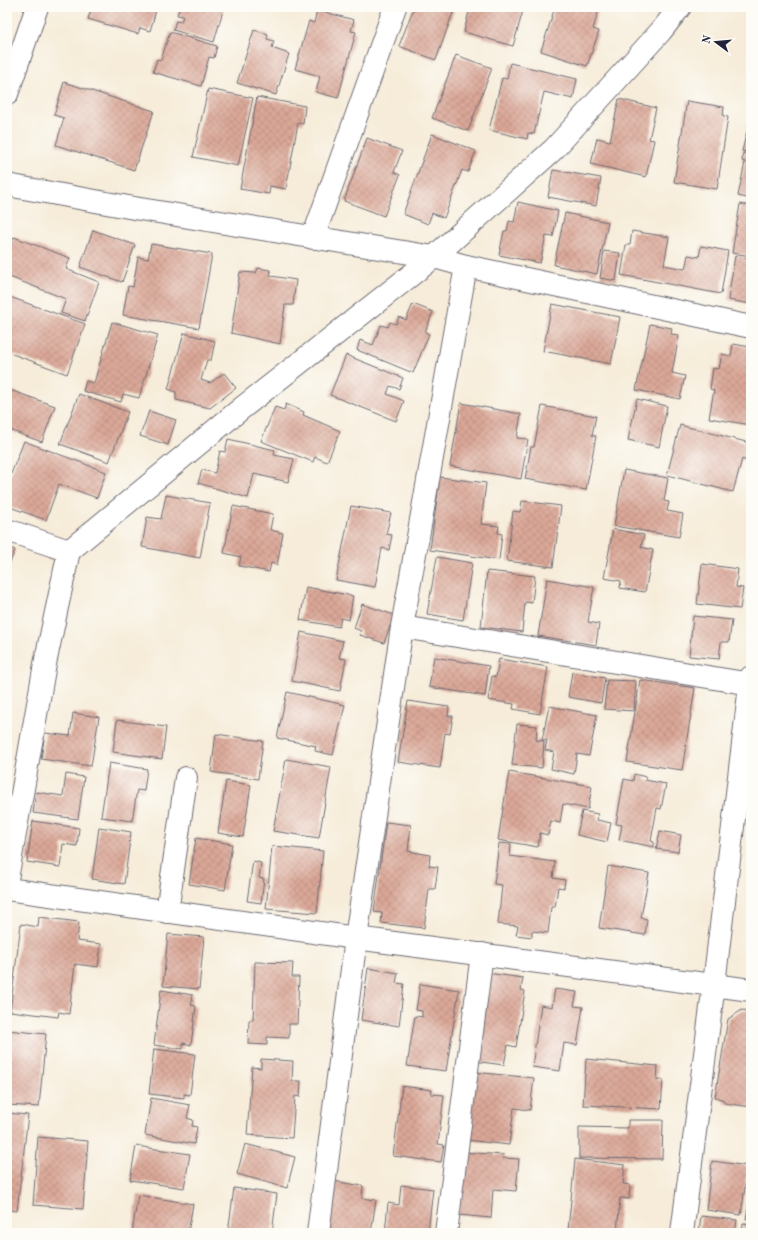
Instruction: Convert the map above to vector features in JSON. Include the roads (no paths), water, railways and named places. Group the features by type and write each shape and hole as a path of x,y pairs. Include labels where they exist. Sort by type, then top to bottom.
{"street":[{"path":"7,94 37,7"},
{"path":"313,238 395,7"},
{"path":"7,878 45,664 69,551 242,408 434,257 554,149 661,31 680,7"},
{"path":"7,186 434,257 466,266 751,327"},
{"path":"318,1233 356,938 402,627 466,266"},
{"path":"7,530 69,551"},
{"path":"402,627 751,682 682,1233"},
{"path":"167,912 186,778"},
{"path":"7,889 356,938 751,990"},
{"path":"446,1233 482,954"}]}
